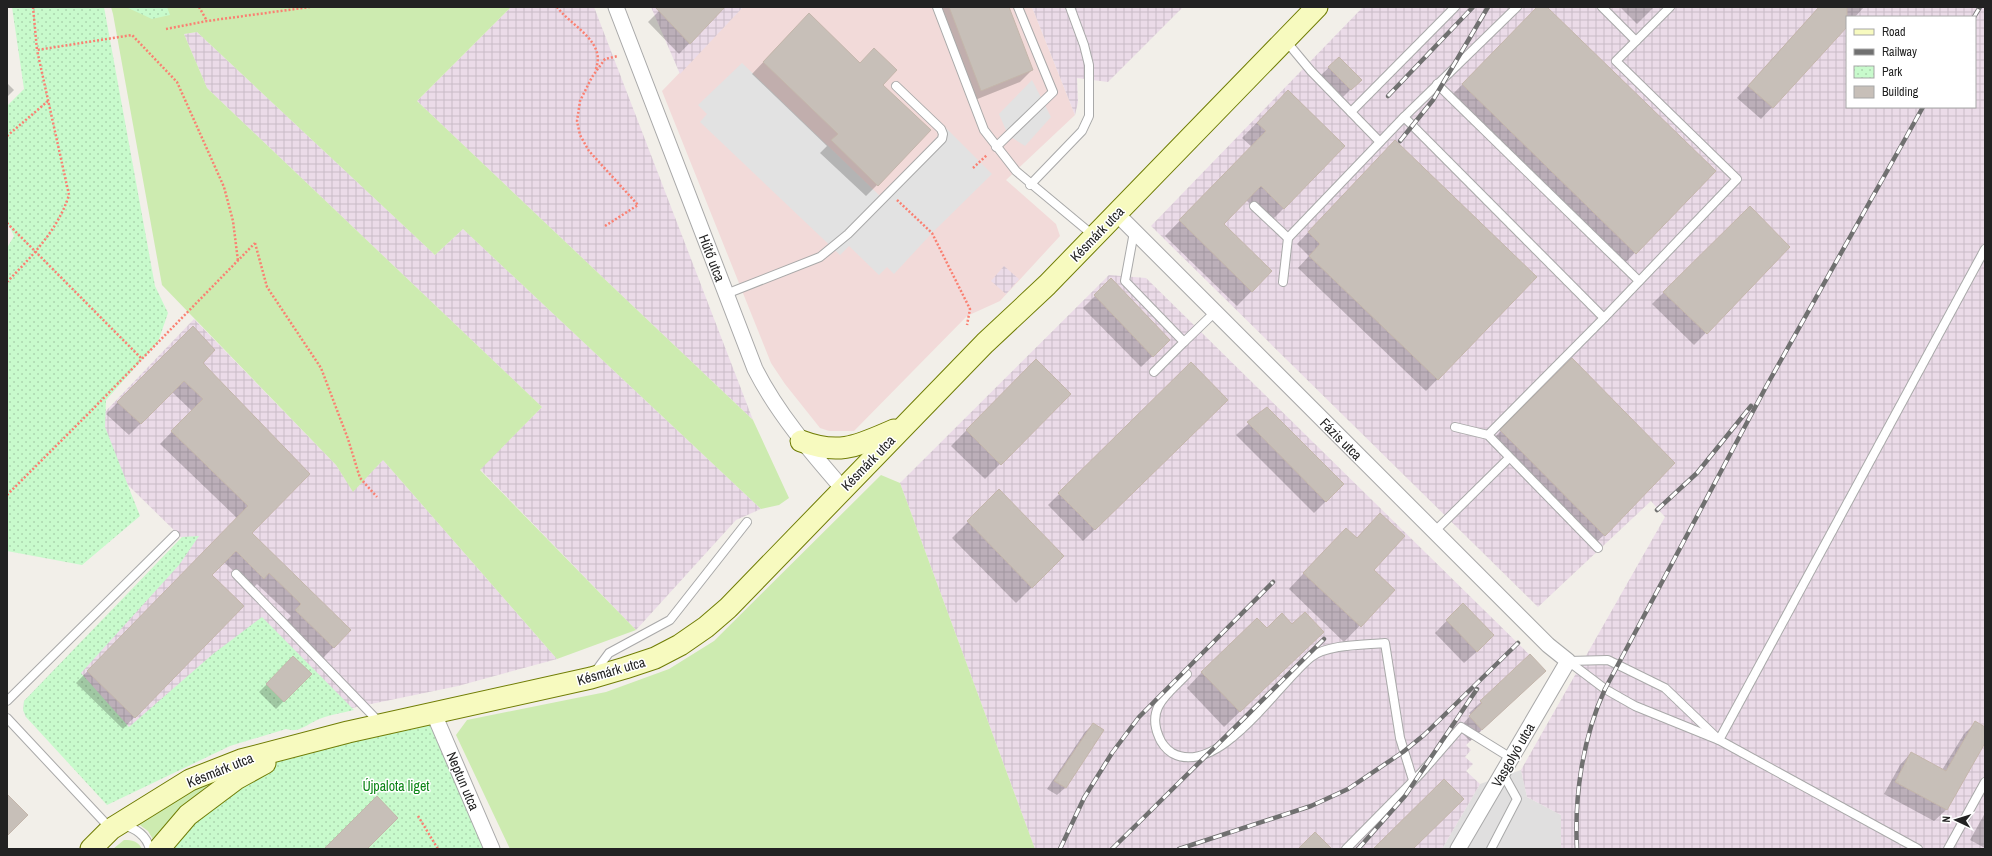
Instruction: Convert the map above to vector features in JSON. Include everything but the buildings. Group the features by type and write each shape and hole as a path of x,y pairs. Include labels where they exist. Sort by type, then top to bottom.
{"street":[{"name":"Hűtő utca","path":"616,7 757,375 776,406 801,441 843,489"},
{"name":"Késmárk utca","path":"91,849 115,826 190,780 241,760 382,725 591,678 655,658 695,635 728,608 904,425 985,343 1047,285 1317,7"},
{"name":"Fázis utca","path":"1117,214 1214,313 1548,645 1568,661"},
{"path":"801,441 827,448 857,446 904,425"},
{"name":"Vasgolyó utca","path":"1458,849 1568,661"},
{"name":"Neptun utca","path":"434,714 492,849"},
{"name":"Késmárk utca","path":"159,849 188,815 236,779 271,760 315,741"}],"lane":[{"path":"937,7 984,130 1016,171 1030,185 1094,236"},
{"path":"996,147 1053,92 1018,7"},
{"path":"1030,185 1082,131 1089,116 1089,65 1084,45 1070,7"},
{"path":"1351,112 1455,7"},
{"path":"1283,282 1288,238 1404,116 1517,7"},
{"path":"1602,7 1636,41"},
{"path":"1488,435 1604,318 1737,179 1616,61 1670,7"},
{"path":"1285,40 1311,71 1380,142"},
{"path":"1437,84 1639,281"},
{"path":"726,294 820,257 848,234 943,136 941,129 896,86"},
{"path":"1404,116 1604,318"},
{"path":"1254,206 1288,238"},
{"path":"1134,232 1125,281 1184,342"},
{"path":"1719,740 1985,249"},
{"path":"1154,372 1214,313"},
{"path":"1455,427 1488,435 1598,548"},
{"path":"1434,532 1509,458"},
{"path":"591,678 609,653 670,620 747,522"},
{"path":"7,701 174,535"},
{"path":"236,574 382,725"},
{"path":"1187,674 1159,704 1155,715 1155,729 1161,742 1171,753 1182,757 1197,757 1221,747 1249,723 1312,656 1331,648 1385,643 1400,738 1413,780"},
{"path":"1568,661 1608,660 1665,688 1719,740"},
{"path":"1568,661 1605,689 1635,706 1719,740 1918,849"},
{"path":"7,718 115,826 134,829 147,840 150,849"},
{"path":"1346,849 1413,780 1461,727 1511,758"},
{"path":"1491,849 1517,799 1502,772"},
{"path":"1948,849 1985,782"}],"path":[{"path":"7,282 36,252 56,224 65,208 69,195 37,50 33,7"},
{"path":"199,7 207,21"},
{"path":"166,29 207,21 310,7"},
{"path":"557,7 595,44 598,53 599,62 580,101 577,121 580,135 589,151 638,205 605,226"},
{"path":"37,50 132,35 151,54 177,82 224,187 233,221 238,261"},
{"path":"592,76 605,59 632,52"},
{"path":"7,136 48,101"},
{"path":"973,168 996,147"},
{"path":"890,192 932,233 970,309 967,325"},
{"path":"7,223 142,359"},
{"path":"7,495 255,243 267,287 321,368 348,439 360,478 377,497"},
{"path":"418,816 438,849"}],"shaded area":[{"path":"511,7 594,7 753,420 417,101"},
{"path":"651,7 743,7 680,74"},
{"path":"743,7 1032,7 1075,115 1006,180 1056,224 1060,236 1000,301 967,316 854,431 829,431 820,428 785,384 771,363 662,91"},
{"path":"1032,7 1183,7 1108,82 1077,78 1078,102 1075,115"},
{"path":"1363,7 1985,7 1985,849 1561,849 1561,815 1527,797 1521,770 1665,517 1651,501 1538,607 1151,226"},
{"path":"197,32 435,255 463,229 761,509 736,520 636,630 480,469 542,407 207,88 184,34"},
{"path":"742,63 880,196 946,128 992,174 932,233 894,274 887,267 879,275 849,246 840,255 700,122 707,114 698,105"},
{"path":"1032,80 1051,117 1025,146 1008,135 999,114"},
{"path":"1004,266 1019,279 1006,294 991,281"},
{"path":"1109,275 1146,278 1546,671 1466,745 1471,750 1465,757 1473,764 1466,771 1480,784 1442,849 1035,849 900,483"},
{"path":"194,319 336,465 353,491 383,460 557,659 458,686 342,710 231,740 26,717 23,710 24,701 182,538 80,438"},
{"path":"1521,770 1527,797 1561,815 1561,849 1442,849 1480,784"}],"green space":[{"path":"12,7 104,7 155,286 168,313 158,342 106,400 105,427 140,516 82,565 7,551 7,248 14,236 7,221 7,106 24,89"},
{"path":"111,7 511,7 417,101 753,420 789,498 779,505 761,509 463,229 435,255 197,32 184,34 207,88 542,407 480,470 636,630 557,659 383,460 353,492 336,465 162,285"},
{"path":"126,7 167,7 170,15 152,19"},
{"path":"881,475 900,483 1035,849 510,849 456,735 467,720 606,692 669,669 714,641"},
{"path":"199,536 179,565 81,673 129,727 213,654 262,617 354,710 324,717 298,730 286,729 230,746 107,805 26,717 23,710 24,701 182,537"},
{"name":"Újpalota liget","path":"434,714 492,849 159,849 271,760"},
{"path":"223,779 185,806 161,831 154,841 148,831 137,823 200,784"},
{"path":"124,840 130,840 139,844 142,849 113,849"}],"railway":[{"path":"1388,96 1473,7"},
{"path":"1400,141 1433,100 1488,7"},
{"path":"1975,16 1980,7"},
{"path":"1577,849 1577,808 1582,767 1591,727 1597,707 1605,689 1767,385 1922,108"},
{"path":"1657,510 1697,473 1751,406"},
{"path":"1060,849 1084,798 1112,753 1139,717 1273,582"},
{"path":"1112,849 1324,639"},
{"path":"1179,849 1311,806 1348,789 1403,752 1424,735 1518,643"},
{"path":"1358,849 1405,796 1477,689"}]}
